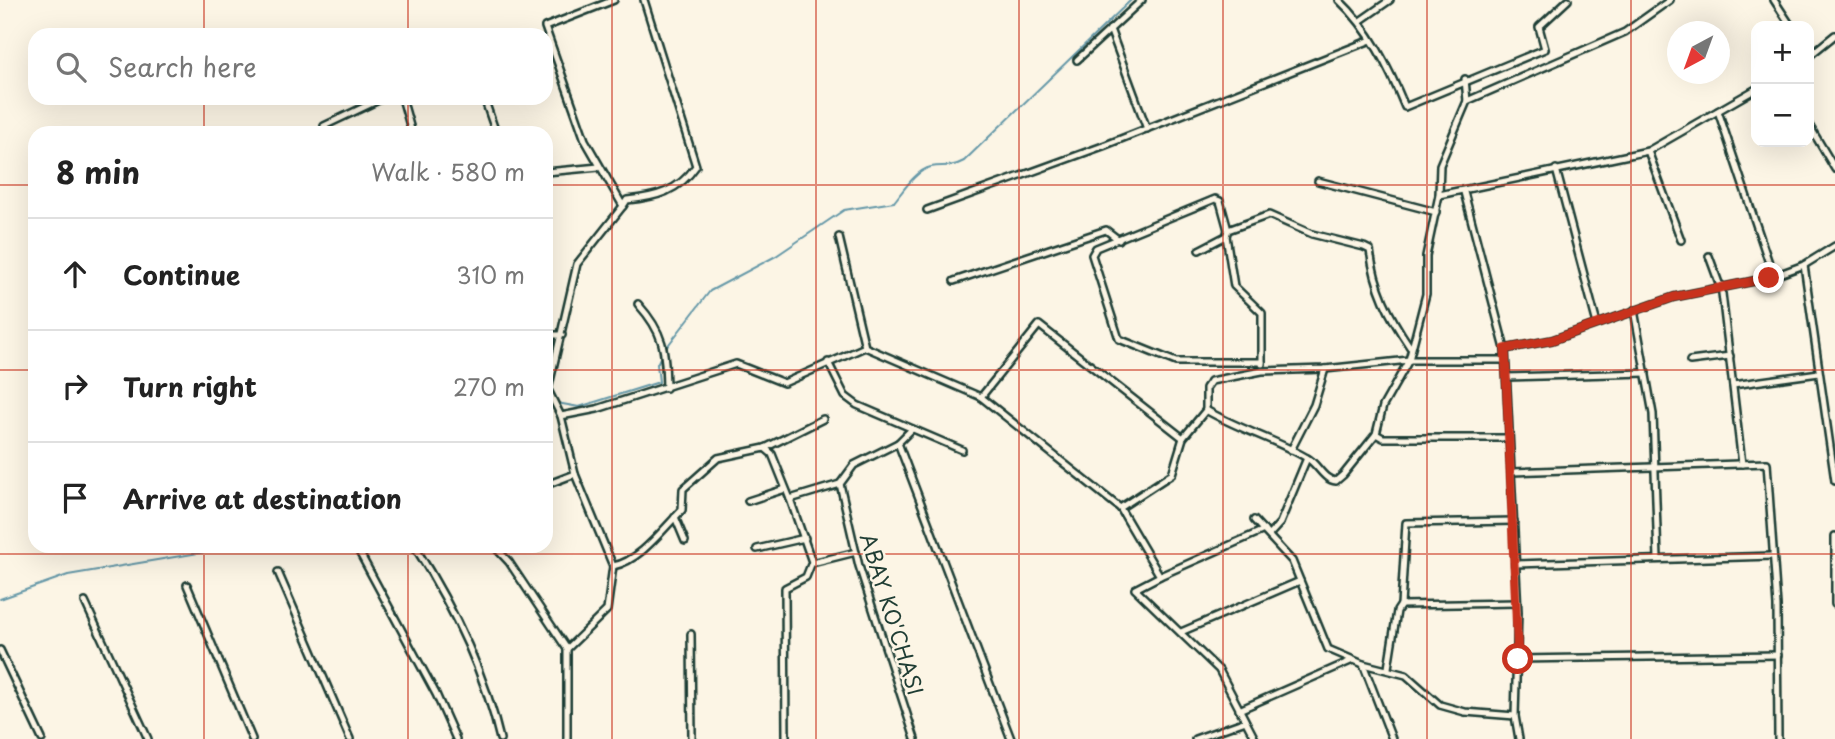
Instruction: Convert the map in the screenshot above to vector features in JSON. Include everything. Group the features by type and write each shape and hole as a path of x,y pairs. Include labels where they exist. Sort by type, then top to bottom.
{"street":[{"path":"545,28 614,0"},
{"path":"553,370 576,264 627,200 658,197 676,188 696,166 644,0"},
{"path":"1077,60 1142,0"},
{"path":"1339,0 1360,21 1388,67 1405,107 1465,79 1545,49 1539,27 1569,0"},
{"path":"1360,21 1390,0"},
{"path":"1467,98 1615,37 1670,0"},
{"path":"1774,0 1788,21"},
{"path":"1111,29 1147,129"},
{"path":"1814,51 1835,35"},
{"path":"927,210 1147,129 1371,40"},
{"path":"553,50 584,141 623,206"},
{"path":"1206,410 1235,427 1307,458 1329,480 1336,481 1376,434 1383,405 1409,360 1426,294 1426,256 1439,195 1440,165 1467,98 1465,79"},
{"path":"1439,195 1464,192 1556,169 1648,151 1751,92"},
{"path":"324,126 368,105"},
{"path":"404,105 410,126"},
{"path":"486,105 494,126"},
{"path":"1718,111 1772,272 1769,278"},
{"path":"1814,133 1835,169"},
{"path":"1648,151 1681,240"},
{"path":"553,171 599,167"},
{"path":"1556,169 1597,324"},
{"path":"1318,181 1436,212"},
{"path":"1464,192 1505,349 1517,603 1516,716 1519,739"},
{"path":"1262,362 1176,362 1119,339 1092,255 1096,248 1215,200 1220,201 1234,286 1262,313 1262,362 1262,371"},
{"path":"1199,250 1227,233 1274,216 1312,234 1370,250 1373,272 1386,311 1411,348"},
{"path":"954,281 1106,230 1119,240"},
{"path":"839,237 865,347"},
{"path":"1505,349 1552,340 1634,310 1720,286 1769,278 1804,265 1835,246"},
{"path":"1709,256 1720,286 1742,464"},
{"path":"1804,265 1835,481"},
{"path":"638,304 653,322 667,359 666,388"},
{"path":"1634,310 1653,414 1658,559"},
{"path":"981,397 1039,325 1183,438"},
{"path":"553,335 562,335"},
{"path":"559,413 666,388 736,364 784,383 865,347 981,397 1120,508 1160,576"},
{"path":"1690,361 1730,356"},
{"path":"1120,508 1172,474 1183,438 1206,410 1206,388 1212,381 1262,371 1325,369 1409,360 1505,360"},
{"path":"828,362 845,396 857,405 962,450"},
{"path":"1292,450 1314,405 1325,369"},
{"path":"1507,377 1646,373"},
{"path":"1733,385 1819,373"},
{"path":"553,400 559,413 575,474 613,566 607,610 567,649"},
{"path":"613,566 637,555 682,510 683,489 718,458 765,448 823,419"},
{"path":"790,499 840,484 854,465 898,443 912,429"},
{"path":"1376,434 1383,438 1509,438"},
{"path":"898,443 1011,739"},
{"path":"765,448 772,454 812,563 806,576 785,588 786,739"},
{"path":"1255,739 1243,722 1219,670 1135,589 1160,576 1267,533 1280,523 1307,458"},
{"path":"1511,472 1766,463 1778,655 1778,739"},
{"path":"553,482 575,474"},
{"name":"ABAY KO'CHASI","path":"840,484 856,552 915,739"},
{"path":"748,502 785,489"},
{"path":"675,517 685,541"},
{"path":"1254,520 1292,561 1324,644 1332,652 1363,664 1388,668 1406,675 1440,705 1465,712 1516,716"},
{"path":"1388,668 1397,611 1401,605 1406,523 1514,521"},
{"path":"1834,537 1835,604"},
{"path":"757,549 805,538"},
{"path":"812,563 856,552"},
{"path":"360,553 436,694 456,739"},
{"path":"419,553 448,600 491,702 500,739"},
{"path":"501,553 567,649 567,739"},
{"path":"1515,564 1773,556"},
{"path":"278,572 350,739"},
{"path":"1181,632 1300,581"},
{"path":"187,585 252,739"},
{"path":"85,602 148,739"},
{"path":"1401,605 1517,603"},
{"path":"691,634 692,739"},
{"path":"0,650 42,739"},
{"path":"1518,659 1778,655"},
{"path":"1239,710 1353,660"},
{"path":"1363,664 1392,739"},
{"path":"1195,739 1243,722"}],"waterway":[{"path":"666,348 710,291 776,256 844,210 894,202 925,169 964,161 1131,0"},
{"path":"557,403 579,407 659,382 657,364 663,352"},
{"path":"0,599 68,575 198,553"}],"route":[{"path":"1518,659 1505,349 1552,340 1674,297 1721,285 1769,278"}]}
